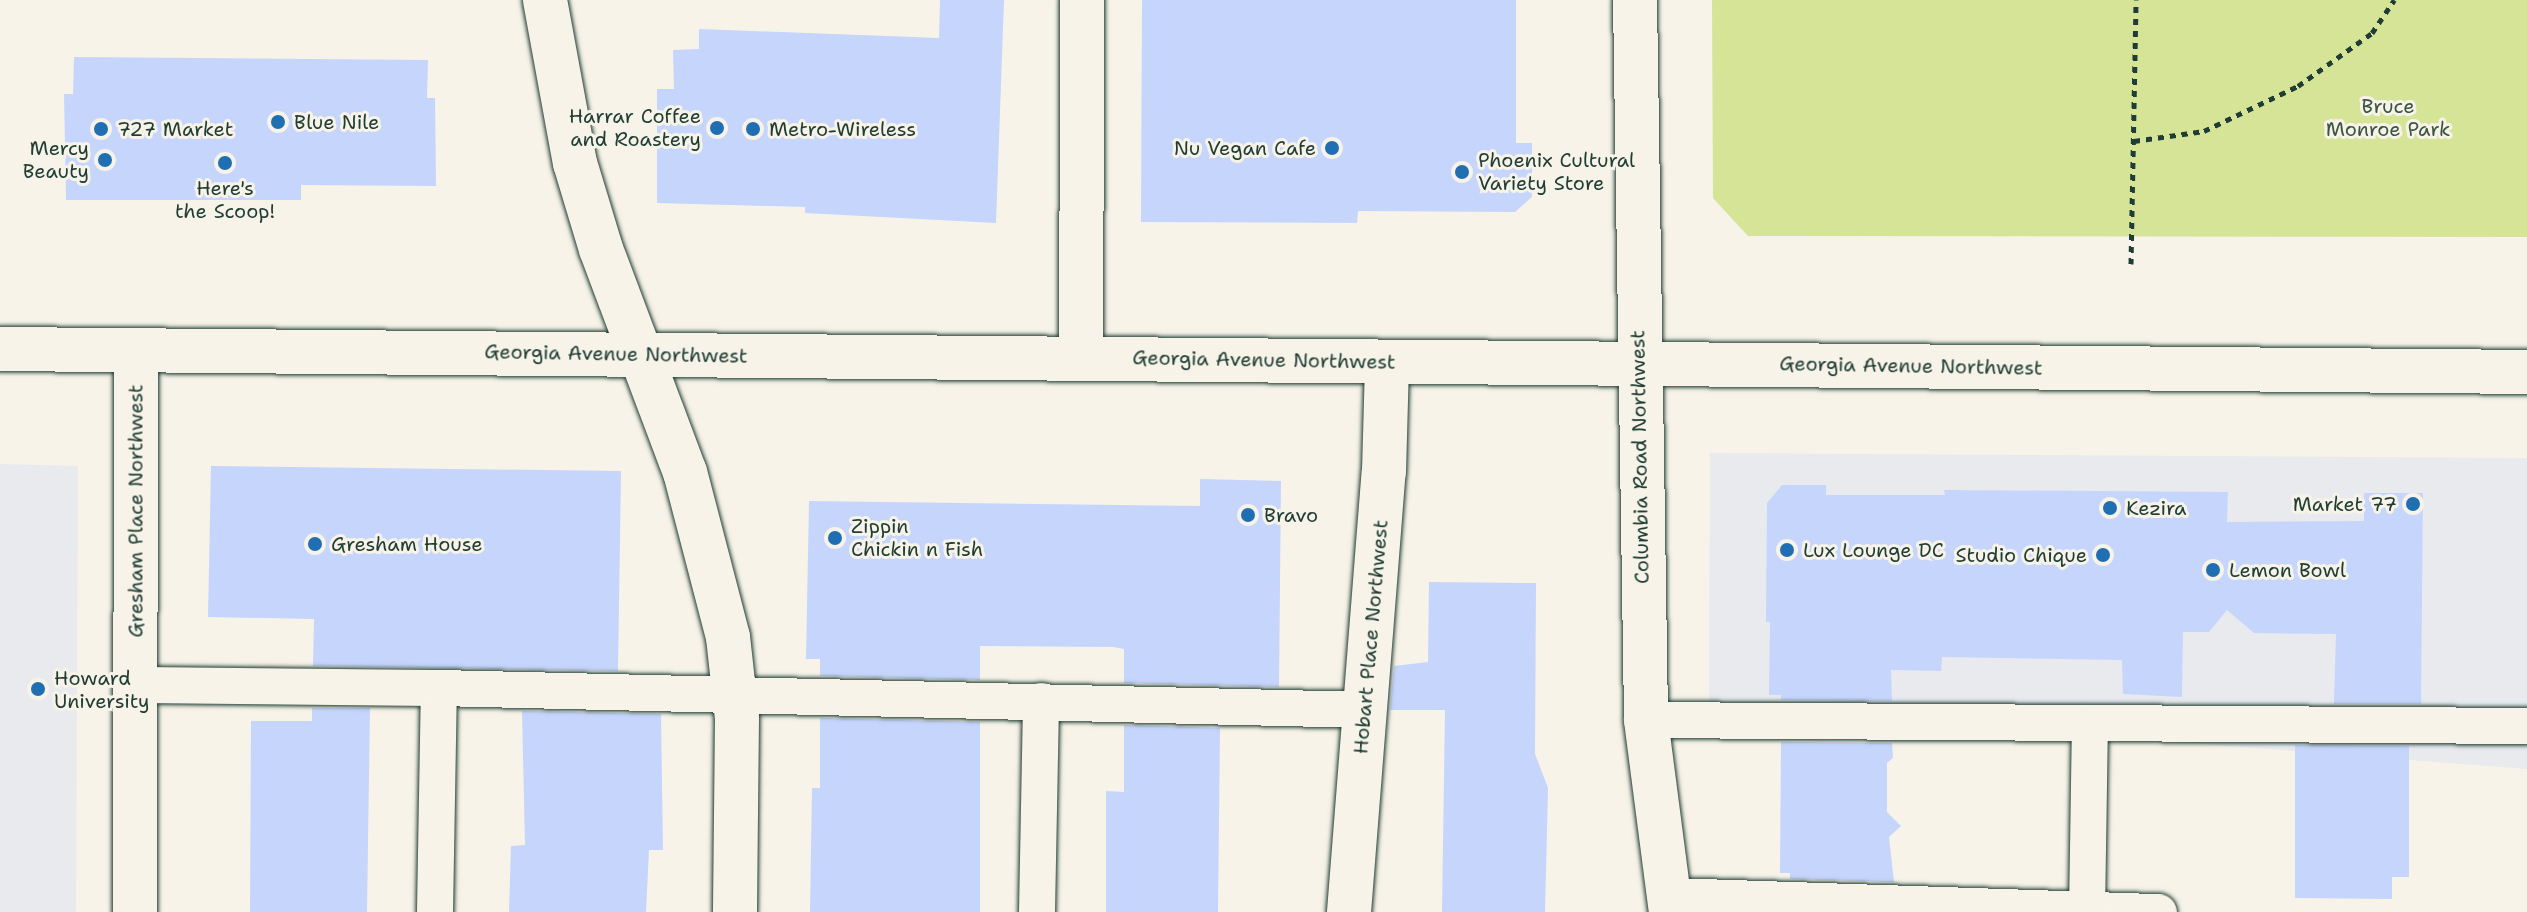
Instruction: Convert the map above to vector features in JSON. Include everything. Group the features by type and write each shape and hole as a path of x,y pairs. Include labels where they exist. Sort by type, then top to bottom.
{"main road":[{"path":"545,0 575,163 601,249 642,355 711,562 735,693 735,912"},
{"path":"1081,359 1082,0"},
{"name":"Columbia Road Northwest","path":"1635,0 1638,364 1646,720 1671,904"},
{"name":"Georgia Avenue Northwest","path":"0,349 2527,372"},
{"name":"Gresham Place Northwest","path":"135,912 136,350"},
{"name":"Hobart Place Northwest","path":"1349,912 1384,472 1387,362"}],"lane":[{"path":"135,685 735,693 1365,710"},
{"path":"435,912 439,688"},
{"path":"1037,912 1041,701"},
{"path":"1646,720 2527,726"},
{"path":"2087,911 2090,723"},
{"path":"1671,904 2159,912"}],"path":[{"path":"2131,264 2136,0"},
{"path":"2134,141 2204,131 2298,86 2372,33 2394,0"}],"shaded area":[{"path":"1710,453 2527,458 2527,769 1709,706"},
{"name":"Howard University","path":"0,464 78,466 76,912 0,912"}],"green space":[{"name":"Bruce Monroe Park","path":"1712,0 2527,0 2527,237 1748,236 1713,198"}],"building":[{"path":"940,0 1004,0 996,223 805,213 805,207 657,203 657,89 674,89 673,50 699,49 699,29 939,38"},
{"path":"1142,0 1516,0 1516,143 1532,143 1532,197 1515,212 1358,211 1357,223 1141,222"},
{"path":"74,57 428,60 427,98 435,98 436,186 301,185 301,200 66,200 64,94 73,94"},
{"path":"211,466 621,471 618,671 313,666 314,619 208,617"},
{"path":"1200,479 1281,481 1279,687 1124,683 1124,649 1113,647 980,646 980,680 820,676 820,659 806,659 809,501 1200,506"},
{"path":"1782,485 1826,485 1826,495 1945,495 1944,490 2228,492 2227,522 2364,521 2364,493 2423,493 2421,704 2334,704 2336,634 2254,633 2227,610 2209,632 2183,632 2182,697 2123,694 2122,660 1942,657 1941,671 1891,670 1892,701 1781,700 1781,695 1769,695 1770,622 1766,622 1767,503"},
{"path":"1429,582 1536,583 1535,754 1548,788 1545,912 1442,912 1445,710 1390,710 1394,666 1428,662"},
{"path":"312,708 370,708 367,912 250,912 251,721 312,721"},
{"path":"522,711 661,714 663,850 649,850 646,912 509,912 511,846 525,845"},
{"path":"820,718 980,722 980,912 810,912 812,788 820,788"},
{"path":"1124,725 1220,728 1218,912 1106,912 1106,791 1124,792"},
{"path":"1781,742 1892,743 1893,758 1887,763 1887,812 1901,826 1889,837 1894,882 1790,879 1790,873 1780,873"},
{"path":"2295,745 2409,746 2409,877 2392,877 2392,899 2295,898"}],"place":[{"name":"Blue Nile","path":"278,122"},
{"name":"Harrar Coffee and Roastery","path":"717,128"},
{"name":"727 Market","path":"101,129"},
{"name":"Metro-Wireless","path":"753,129"},
{"name":"Nu Vegan Cafe","path":"1332,148"},
{"name":"Mercy Beauty","path":"105,160"},
{"name":"Here's the Scoop!","path":"225,163"},
{"name":"Phoenix Cultural Variety Store","path":"1462,172"},
{"name":"Market 77","path":"2413,504"},
{"name":"Kezira","path":"2110,508"},
{"name":"Bravo","path":"1248,515"},
{"name":"Zippin Chickin n Fish","path":"835,538"},
{"name":"Gresham House","path":"315,544"},
{"name":"Lux Lounge DC","path":"1787,550"},
{"name":"Studio Chique","path":"2103,555"},
{"name":"Lemon Bowl","path":"2213,570"},
{"name":"Howard University","path":"38,689"}]}
